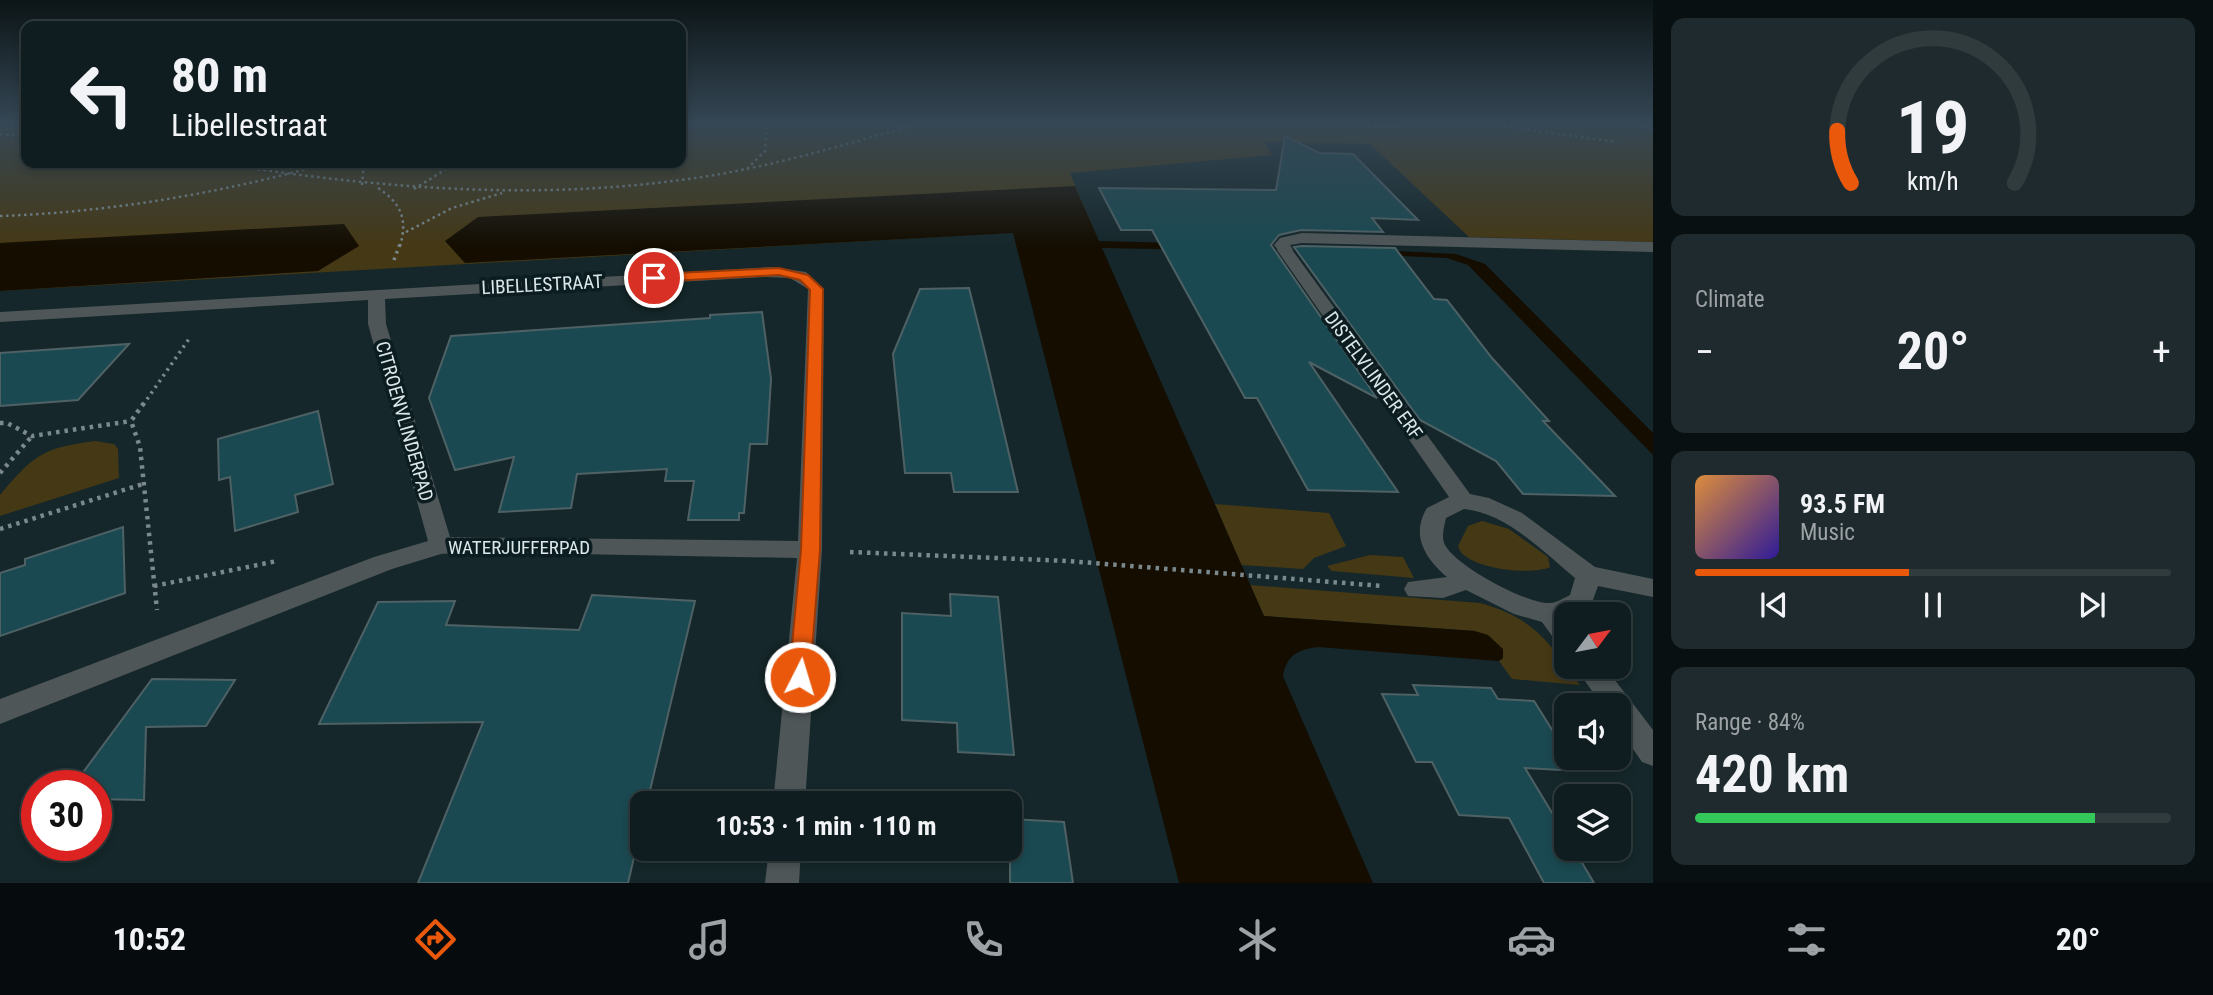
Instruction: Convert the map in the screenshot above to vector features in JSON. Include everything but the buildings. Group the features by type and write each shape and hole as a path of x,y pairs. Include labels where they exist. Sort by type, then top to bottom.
{"street":[{"name":"DISTELVLINDER ERF","path":"1463,501 1282,245 1285,241 1302,238 1653,247"},
{"name":"LIBELLESTRAAT","path":"0,317 765,272 793,273 804,277 816,289 810,550 790,791"},
{"name":"CITROENVLINDERPAD","path":"376,294 377,324 441,546"},
{"path":"1588,575 1581,601 1550,613 1514,603 1467,579 1436,552 1430,536 1435,514 1463,501 1483,505 1545,540 1588,575 1653,588"},
{"name":"WATERJUFFERPAD","path":"0,712 405,555 441,546 494,544 810,550"},
{"path":"1417,589 1443,589 1467,579"},
{"path":"1550,613 1554,619"},
{"path":"1631,723 1653,753"},
{"path":"782,883 784,861"}],"path":[{"path":"746,169 751,164"},
{"path":"246,168 362,185 511,191 622,186 768,164"},
{"path":"0,216 143,205 312,168"},
{"path":"362,185 364,168"},
{"path":"413,189 448,168"},
{"path":"374,186 386,193 402,211 406,232"},
{"path":"376,294 406,232 462,204 511,191"},
{"path":"0,423 7,423 32,436 131,421 214,304"},
{"path":"131,421 140,447 161,650"},
{"path":"0,472 32,436"},
{"path":"0,529 143,484"},
{"path":"810,550 1068,561 1417,589"},
{"path":"154,586 284,560 317,589"}],"shaded area":[{"path":"0,164 21,164 21,168 686,168 686,164 1169,164 1070,173 1093,228 0,291"},
{"path":"1392,164 1653,164 1653,242 1469,237"},
{"path":"1075,186 1099,241 1261,245 1264,251 1102,248 1264,616 1475,631 1488,635 1503,649 1503,658 1499,661 1318,647 1299,652 1287,663 1283,676 1373,883 1179,883 1013,233 465,263 445,241 478,217"},
{"path":"344,224 359,246 318,271 0,291 0,243"},
{"path":"1316,247 1456,254 1485,264 1653,433 1653,455 1468,265 1447,258 1313,252"},
{"path":"95,441 114,444 118,449 119,478 0,516 0,495 31,462 63,447"},
{"path":"1215,504 1329,513 1346,546 1314,558 1303,569 1241,565"},
{"path":"1482,521 1509,529 1548,557 1550,567 1529,571 1499,568 1472,560 1463,554 1458,546 1468,526"},
{"path":"1370,555 1403,557 1414,578 1332,571 1327,566"},
{"path":"1250,585 1480,603 1527,624 1554,650 1554,679 1576,679 1580,685 1512,679 1499,661 1503,658 1475,631 1264,616"}],"route":[{"path":"654,278 779,271 804,277 816,289 810,550 800,677"}]}
